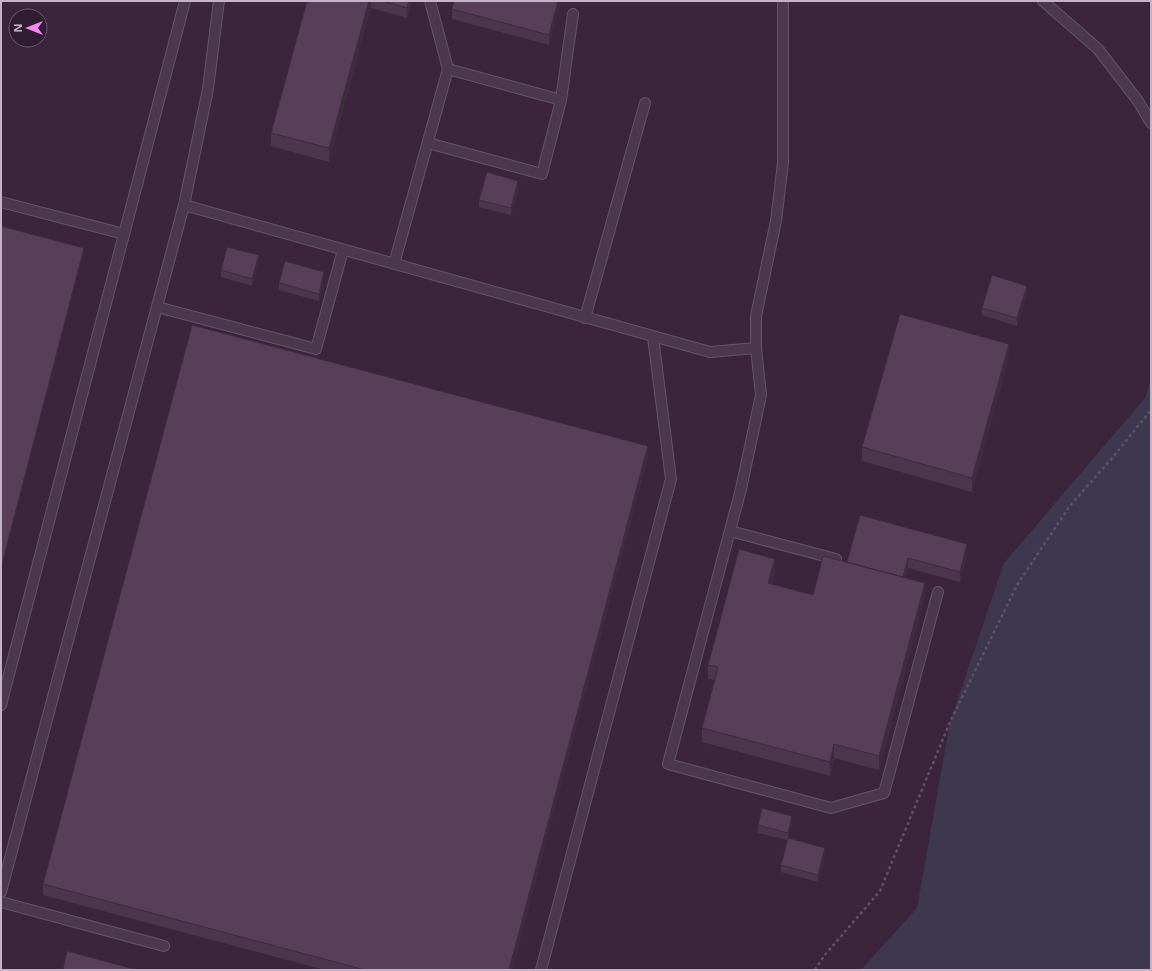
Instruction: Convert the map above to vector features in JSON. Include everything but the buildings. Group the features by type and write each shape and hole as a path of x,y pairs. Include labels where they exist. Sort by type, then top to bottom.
{"lane":[{"path":"1,705 185,1"},
{"path":"1,892 184,205 208,89 219,1"},
{"path":"394,264 448,69 430,1"},
{"path":"783,1 783,163 776,220 756,316 756,348 761,395 741,488 668,764 831,808 884,793 938,592"},
{"path":"1043,1 1098,50 1138,101 1151,122"},
{"path":"428,143 542,174 561,100 573,14"},
{"path":"448,69 561,100"},
{"path":"585,318 645,103"},
{"path":"1,202 124,234"},
{"path":"184,205 710,352 756,348"},
{"path":"157,307 316,349 343,250"},
{"path":"541,970 671,479 653,337"},
{"path":"730,531 836,559"},
{"path":"1,902 164,946"}],"path":[{"path":"815,970 824,956 880,891 950,722 1017,585 1069,507 1113,457 1151,410"}],"shaded area":[{"path":"1151,379 1151,970 861,970 917,908 950,722 1004,563 1145,398"}]}
